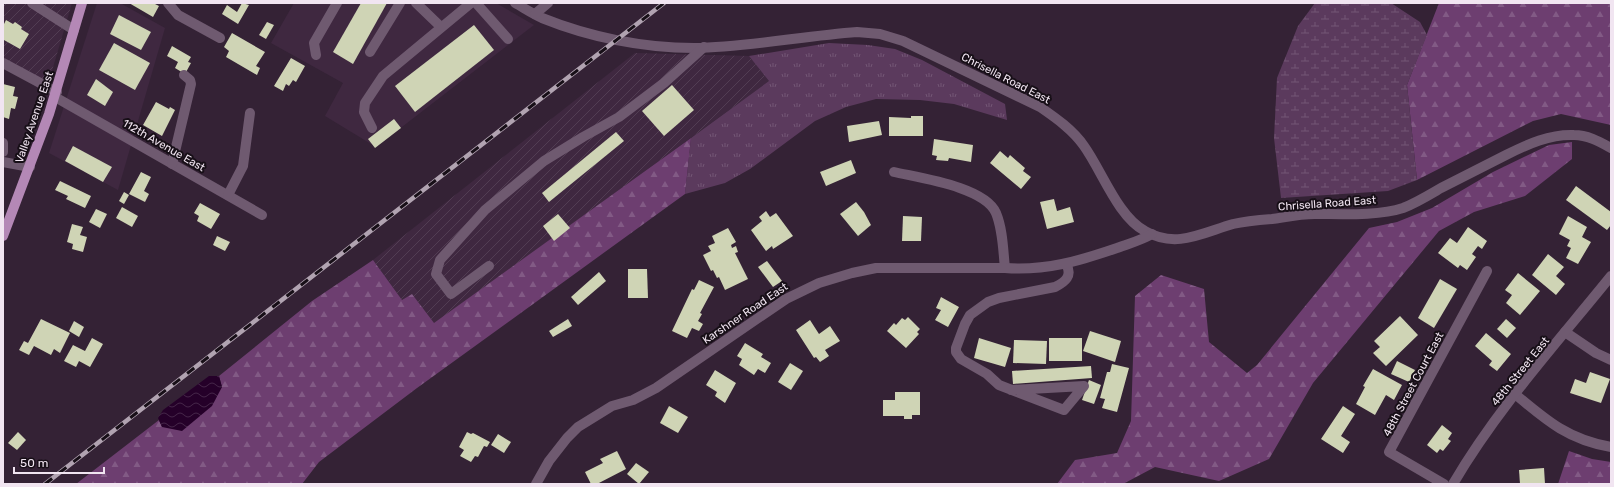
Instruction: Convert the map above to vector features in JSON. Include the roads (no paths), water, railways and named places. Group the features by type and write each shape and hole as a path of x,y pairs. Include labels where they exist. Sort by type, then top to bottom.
{"main road":[{"name":"Valley Avenue East","path":"3,236 5,223 30,168 56,94 82,3"}],"street":[{"path":"32,3 74,30"},
{"path":"168,3 178,15 220,38"},
{"path":"316,55 314,43 337,3"},
{"path":"370,52 400,3"},
{"path":"416,3 441,27"},
{"path":"372,128 364,112 366,103 382,76 471,3"},
{"path":"476,3 508,39"},
{"name":"Chrisella Road East","path":"515,3 535,14 588,33 627,42 675,48 704,47 857,32 880,34 903,41 1040,107 1060,121 1083,145 1123,211 1137,226 1152,234 1169,240 1183,240 1234,224 1249,221 1294,215 1350,214 1378,212 1401,208 1520,148 1556,135 1576,135 1589,137 1611,148"},
{"path":"535,14 548,3"},
{"path":"488,266 451,294 436,274 440,260 485,210 544,161 619,117 664,82 704,47"},
{"name":"112th Avenue East","path":"3,63 172,164 262,214"},
{"path":"172,164 191,84 190,80 184,75"},
{"path":"228,195 243,166 250,113"},
{"path":"3,142 3,152"},
{"path":"3,162 30,168"},
{"path":"894,172 962,188 973,192 988,201 996,212 999,222 1005,268"},
{"name":"Karshner Road East","path":"536,484 549,461 567,438 578,427 612,406 633,400 656,388 786,299 804,290 852,273 876,268 1048,268 1066,264 1137,242 1152,234"},
{"path":"1011,390 1084,386 1064,410 1011,390 999,385 987,374 961,359 956,352 957,342 970,315 988,302 999,298 1055,287 1063,283 1068,278 1069,273 1066,264"},
{"name":"48th Street Court East","path":"1444,484 1389,452 1487,271"},
{"name":"48th Street East","path":"1453,484 1488,430 1611,276"},
{"path":"1566,332 1596,353 1611,360"},
{"path":"1516,394 1546,420 1565,433 1611,447"}],"water":[{"path":"209,376 219,376 222,387 212,406 182,431 162,427 158,418 163,410"}],"railway":[{"path":"45,484 664,3"}]}
